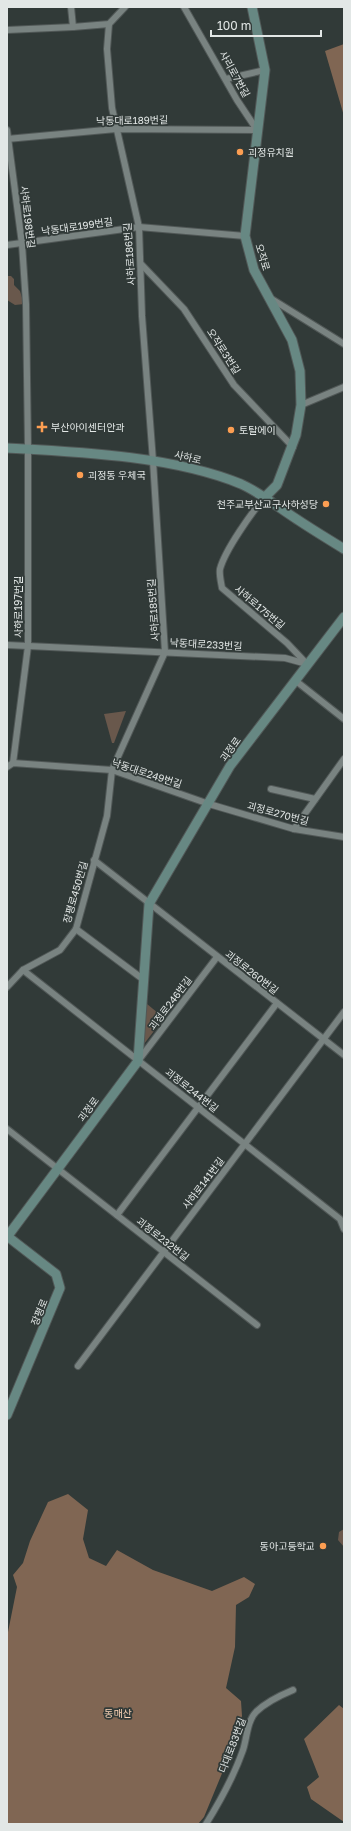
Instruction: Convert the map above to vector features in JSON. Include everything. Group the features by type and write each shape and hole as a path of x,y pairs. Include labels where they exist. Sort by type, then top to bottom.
{"main road":[{"name":"오작로","path":"252,7 265,70 245,236 254,270 292,340 300,371 301,405 293,447 277,485 265,497"},
{"name":"사하로","path":"7,448 153,461 197,470 221,477 242,485 265,497 344,549"},
{"name":"괴정로","path":"7,1236 138,1060 149,904 230,766 344,617"},
{"name":"장평로","path":"7,1236 56,1274 60,1288 23,1380 7,1415"}],"street":[{"path":"71,7 73,28"},
{"path":"7,30 73,28 109,24 125,7"},
{"name":"사리로7번길","path":"184,7 237,100 257,130"},
{"name":"사하로186번길","path":"109,24 106,49 112,108 139,227 142,316 153,461"},
{"path":"226,79 265,70"},
{"name":"낙동대로189번길","path":"8,139 116,129 257,130"},
{"name":"사하로198번길","path":"7,130 22,244 26,304 28,450"},
{"name":"낙동대로199번길","path":"7,245 139,227 245,236"},
{"name":"오작로3번길","path":"141,264 184,310 234,385 293,447"},
{"path":"268,297 344,344"},
{"path":"301,405 344,387"},
{"name":"사하로197번길","path":"10,765 28,646 28,450"},
{"name":"사하로185번길","path":"112,770 165,652 153,461"},
{"name":"사하로175번길","path":"265,497 254,509 226,555 220,570 222,588 287,643 307,664"},
{"name":"낙동대로233번길","path":"7,645 285,658 307,664"},
{"path":"296,681 344,719"},
{"path":"294,830 344,759"},
{"name":"낙동대로249번길","path":"10,765 112,770 209,804"},
{"name":"장평로450번길","path":"7,987 23,970 60,950 76,929 106,816 112,770"},
{"path":"271,789 315,799"},
{"name":"괴정로270번길","path":"209,804 294,830 344,837"},
{"path":"94,860 149,904"},
{"name":"괴정로260번길","path":"149,904 344,1055"},
{"path":"76,929 144,980"},
{"name":"괴정로246번길","path":"138,1060 217,957"},
{"name":"괴정로244번길","path":"23,970 340,1219 344,1229"},
{"path":"117,1215 277,1003"},
{"name":"사하로141번길","path":"78,1366 344,1012"},
{"name":"괴정로232번길","path":"7,1129 257,1325"},
{"name":"다대로83번길","path":"206,1824 221,1798 240,1757 247,1732 256,1713 278,1696 294,1690"}],"shaded area":[{"path":"7,276 11,276 14,279 14,285 20,291 24,304 15,305 7,300"},
{"path":"126,711 114,743 112,743 104,714"},
{"path":"141,999 164,1018 137,1053"},
{"path":"344,1529 344,1547 338,1540 339,1532"}],"green space":[{"path":"344,44 344,116 325,51"},
{"name":"동매산","path":"68,1494 88,1510 83,1539 89,1558 106,1566 117,1550 153,1570 212,1591 244,1577 255,1584 249,1597 236,1605 235,1647 226,1688 241,1701 242,1716 230,1754 204,1817 198,1824 7,1824 7,1637 17,1587 13,1575 23,1563 30,1541 48,1502"},
{"path":"339,1705 344,1709 344,1822 311,1799 307,1787 319,1777 304,1739"}],"place":[{"name":"괴정유치원","path":"240,152"},
{"name":"부산아이센터안과","path":"42,427"},
{"name":"토탈에이","path":"231,430"},
{"name":"괴정동 우체국","path":"80,475"},
{"name":"천주교부산교구사하성당","path":"326,504"},
{"name":"동아고등학교","path":"323,1546"}]}
